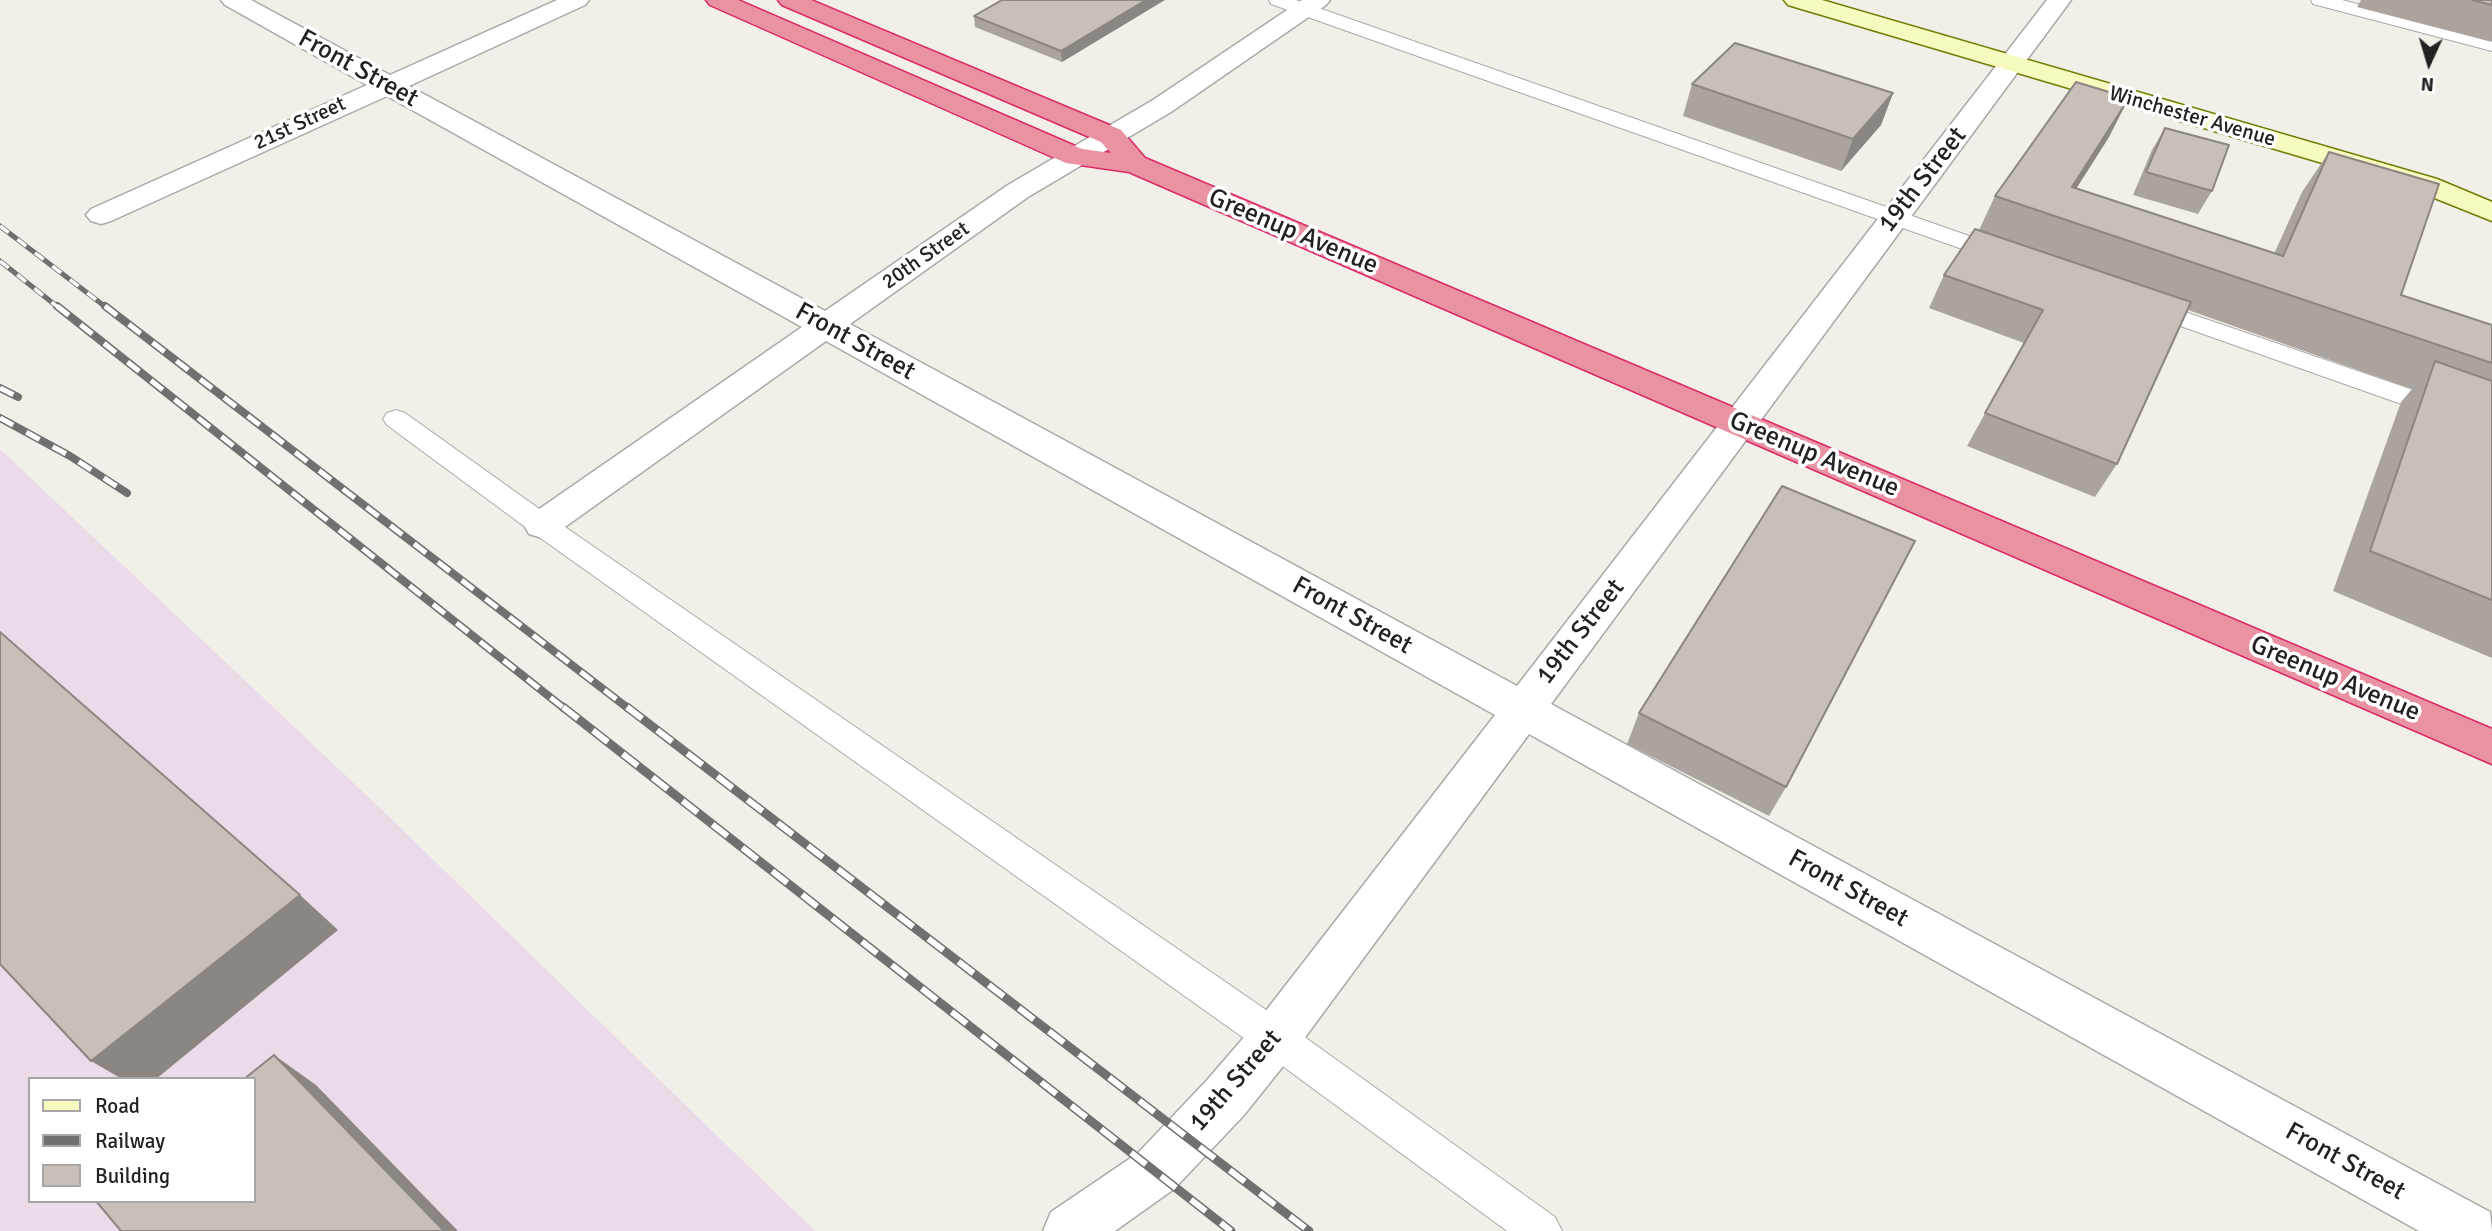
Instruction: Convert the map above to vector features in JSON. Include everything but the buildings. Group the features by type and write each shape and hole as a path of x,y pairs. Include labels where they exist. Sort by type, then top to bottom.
{"highway":[{"name":"Greenup Avenue","path":"718,0 1076,157 1135,164 2492,747"},
{"name":"Greenup Avenue","path":"790,0 1111,136 1135,164"}],"main road":[{"name":"Winchester Avenue","path":"1797,0 2427,186 2492,212"},
{"name":"Winchester Avenue","path":"2427,186 2492,194"}],"street":[{"name":"Front Street","path":"233,0 2471,1231"},
{"name":"21st Street","path":"101,215 577,0"},
{"name":"19th Street","path":"1070,1231 1156,1171 1226,1097 1275,1038 2059,0"},
{"name":"20th Street","path":"542,525 1018,191 1162,106 1300,3"}],"lane":[{"path":"2320,0 2492,45"},
{"path":"1300,3 2024,263"},
{"path":"2128,300 2492,427"},
{"path":"396,419 542,525 1275,1038 1541,1231"}],"shaded area":[{"path":"0,449 380,808 815,1231 0,1231"}],"railway":[{"path":"0,226 107,308"},
{"path":"0,261 59,308"},
{"path":"57,306 565,709"},
{"path":"105,306 629,709"},
{"path":"0,388 18,397"},
{"path":"0,418 70,456 127,493"},
{"path":"563,707 1231,1231"},
{"path":"627,707 1309,1231"}]}
